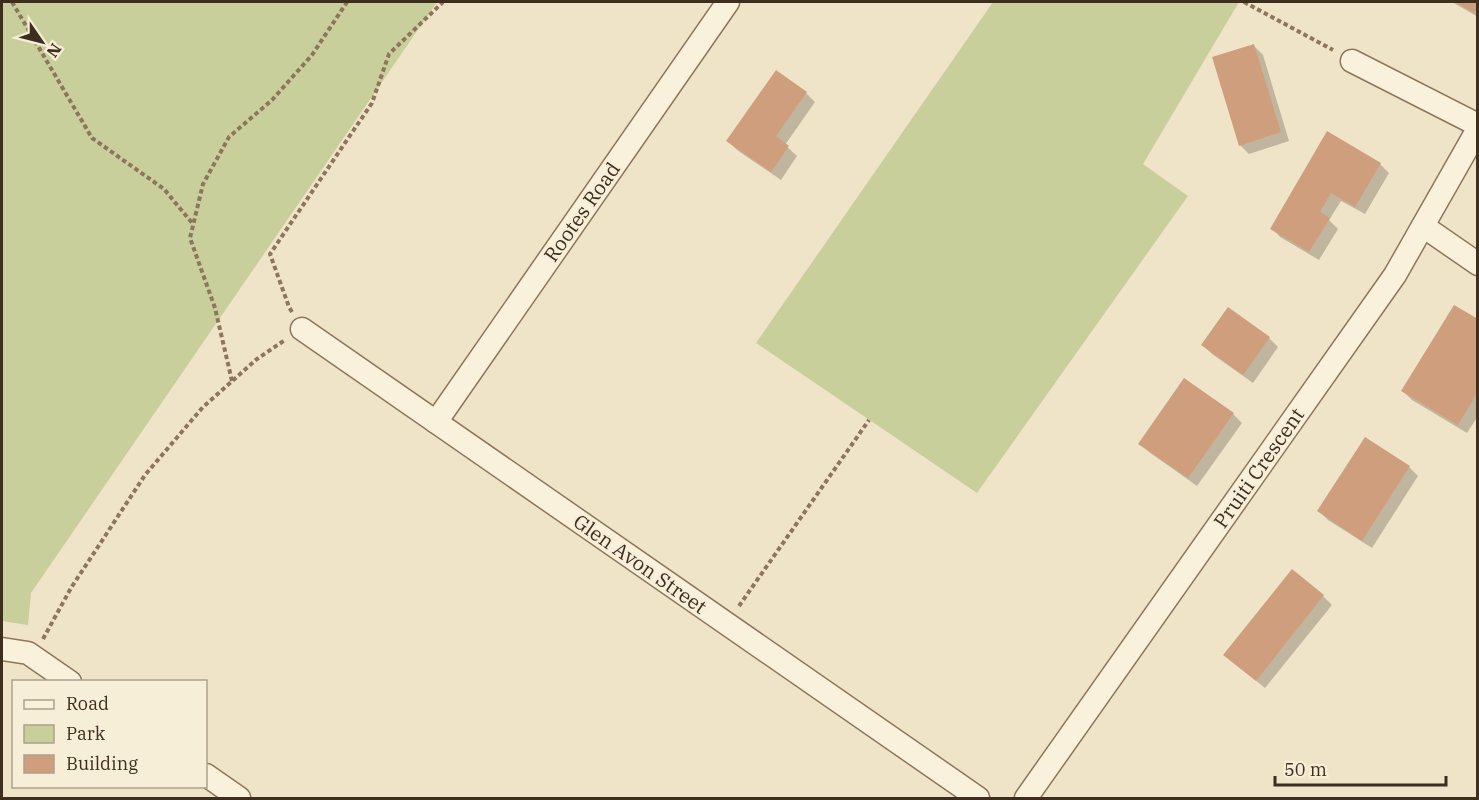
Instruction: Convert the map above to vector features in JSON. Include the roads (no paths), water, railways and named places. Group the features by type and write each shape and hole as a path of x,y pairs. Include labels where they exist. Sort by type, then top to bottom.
{"street":[{"name":"Rootes Road","path":"436,422 728,2"},
{"path":"1352,61 1478,127"},
{"name":"Pruiti Crescent","path":"1026,798 1388,284 1478,127"},
{"path":"1423,226 1478,264"},
{"name":"Glen Avon Street","path":"302,328 978,798"},
{"path":"2,649 28,653 69,680"},
{"path":"207,776 239,798"}]}
